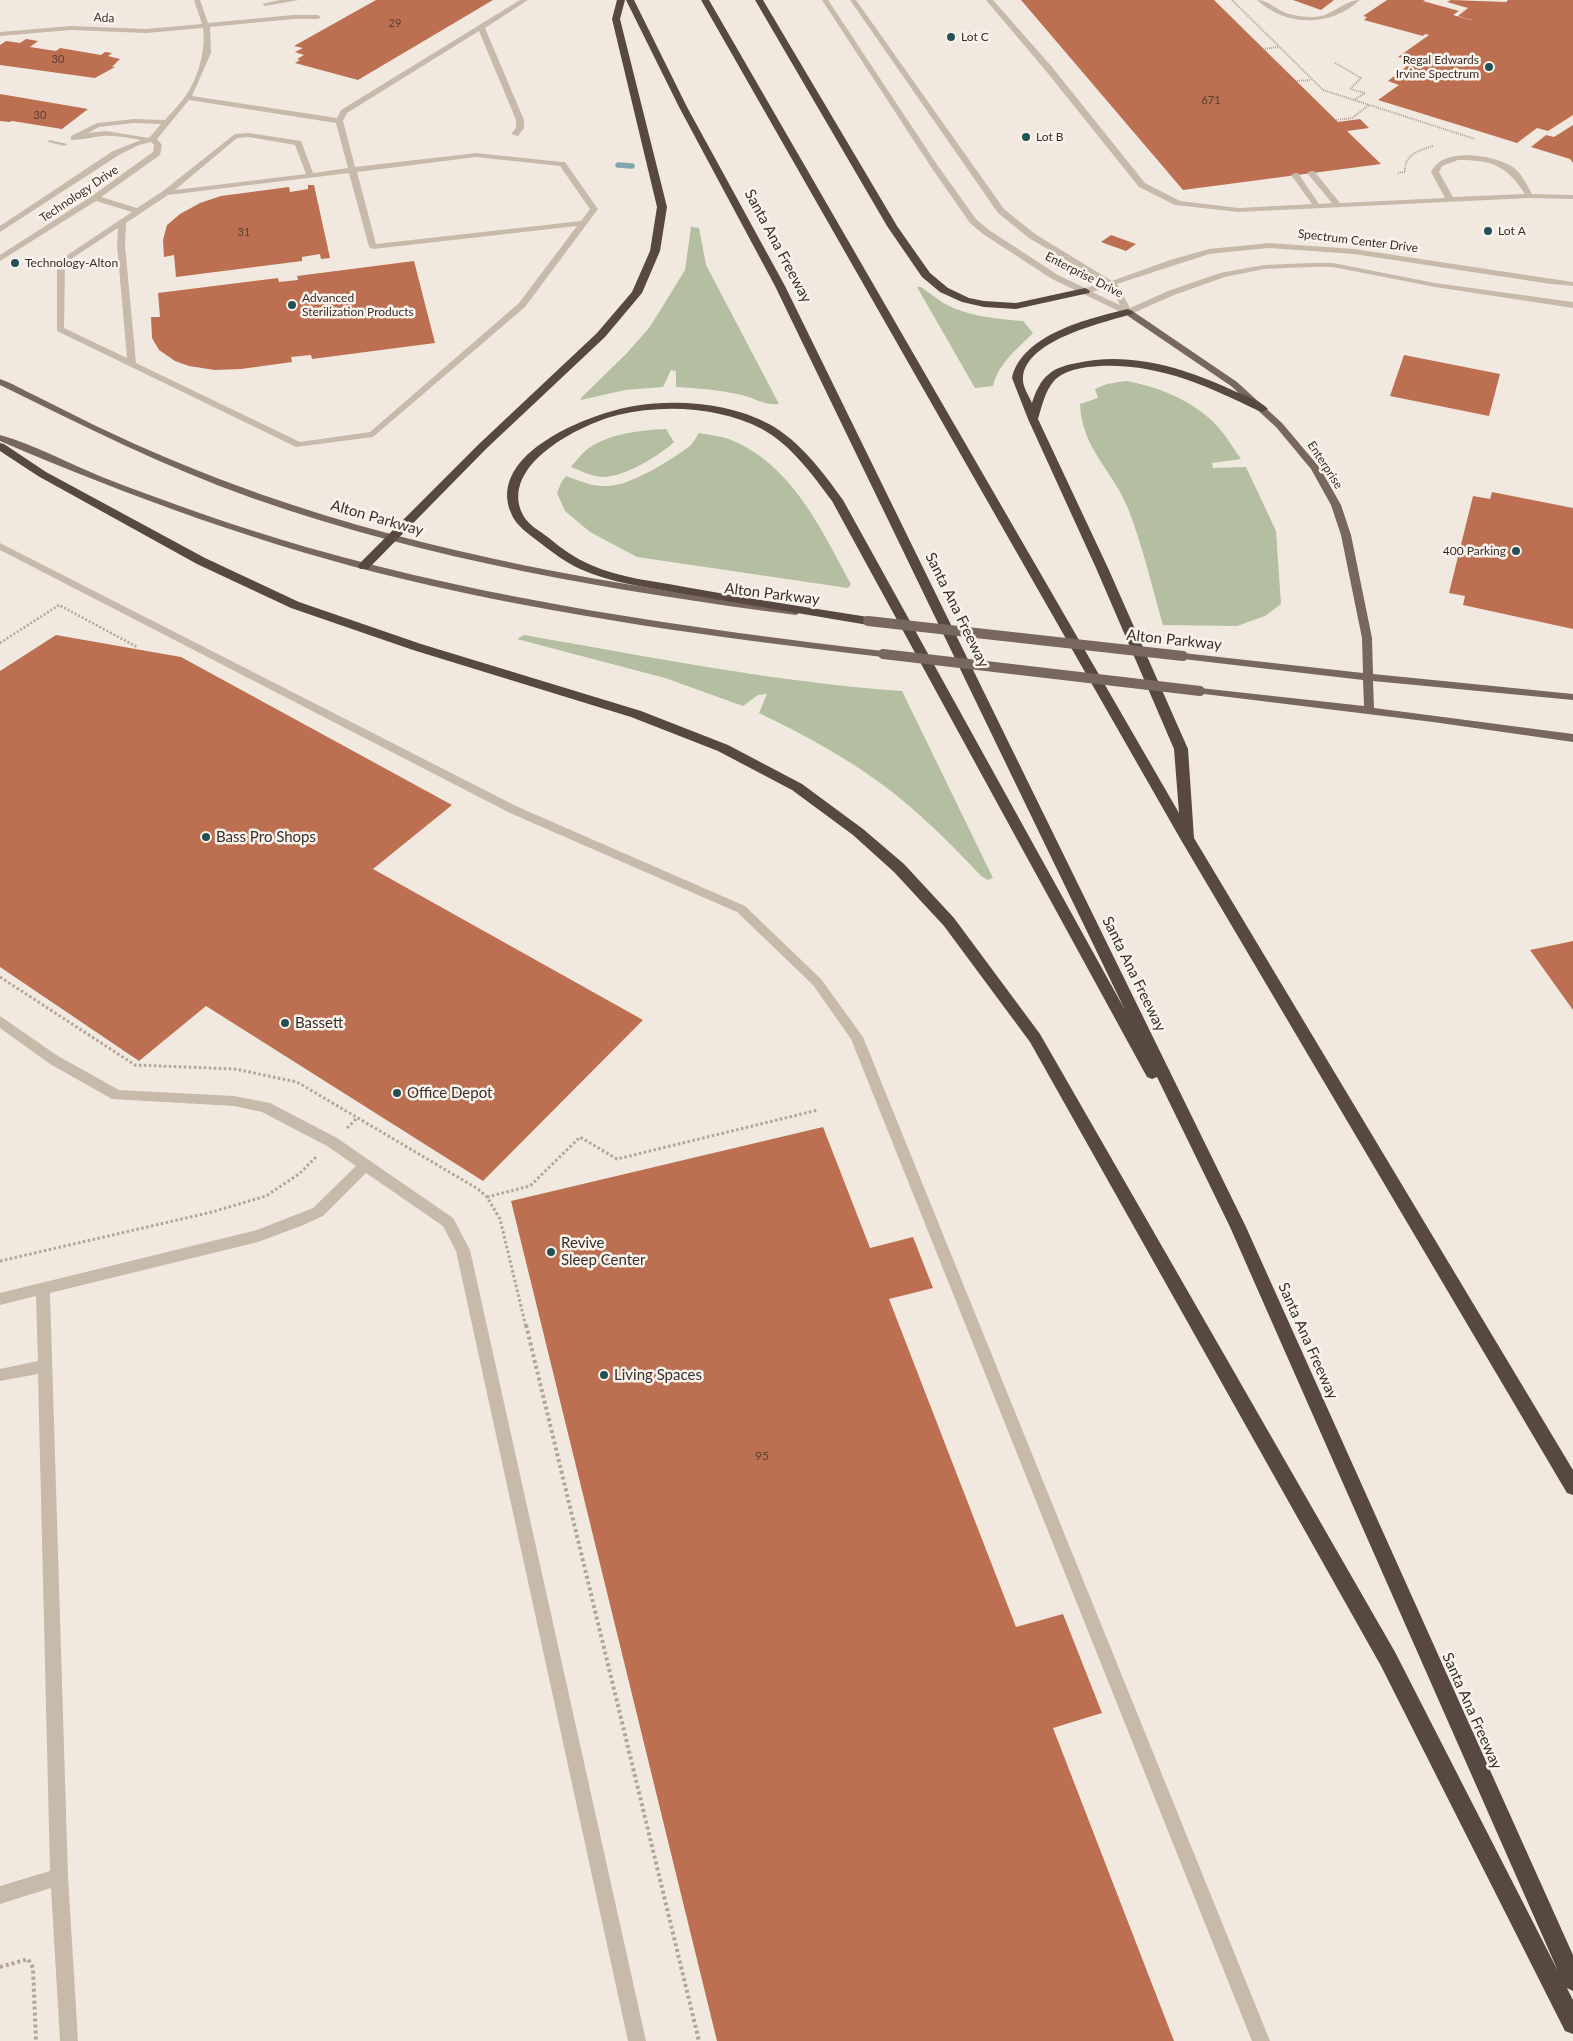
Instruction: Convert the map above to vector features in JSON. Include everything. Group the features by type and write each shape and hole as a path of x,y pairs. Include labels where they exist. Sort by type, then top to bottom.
{"highway":[{"path":"364,566 483,446 618,318 637,294 653,256 662,207 616,19 621,0"},
{"name":"Santa Ana Freeway","path":"630,0 683,107 780,286 1243,1238 1573,1980"},
{"path":"704,0 1188,840 1573,1487"},
{"path":"759,0 892,226 926,275 944,290 966,300 984,304 1016,306 1085,291"},
{"path":"1128,312 1063,333 1039,347 1022,363 1017,380 1181,748 1188,840"},
{"path":"1033,419 1040,394 1054,376 1070,368 1091,363 1118,361 1146,363 1176,370 1203,380 1263,409"},
{"path":"868,621 703,594 607,575 588,569 557,552 528,528 515,508 514,491 517,482 530,460 559,435 577,425 618,412 657,407 715,410 751,421 786,440 809,462 837,500 862,544 1243,1238"},
{"path":"0,446 42,474 201,561 295,605 408,644 628,711 716,745 797,787 858,832 899,868 949,922 1035,1038 1388,1659 1573,2023"}],"main road":[{"name":"Enterprise","path":"1128,312 1221,374 1263,409 1294,440 1330,494 1340,515 1348,544 1368,638 1369,710"},
{"name":"Alton Parkway","path":"0,382 90,427 181,468 326,519 391,539 549,575 632,590 868,621 1368,677 1456,684 1573,697"},
{"path":"0,438 138,494 261,535 364,566 497,597 618,620 714,634 1369,710 1573,738"}],"street":[{"path":"168,122 134,121 97,125 74,138 92,134 106,134 153,139 168,122 188,98 201,72 207,53 206,26 197,0"},
{"path":"265,4 296,0"},
{"path":"525,0 344,112 339,121 373,247 583,223"},
{"name":"Enterprise Drive","path":"825,0 935,167 973,221 986,232 1055,277 1128,312"},
{"name":"Enterprise Drive","path":"853,0 1001,211 1032,236 1114,285 1128,312"},
{"path":"989,0 1049,69 1142,185 1166,198 1199,206 1239,210 1338,204 1573,196"},
{"path":"1260,0 1286,16 1314,19 1334,15 1356,0"},
{"name":"Ada","path":"0,34 71,28 146,31 293,17 318,17"},
{"path":"481,27 520,120 520,128 515,134"},
{"path":"188,98 339,121"},
{"path":"166,193 476,155 562,164 594,209 522,305 373,434 299,445 60,329 61,262 166,193 235,136 250,135 298,143 310,174"},
{"name":"Technology Drive","path":"0,230 116,153 136,143 153,139 158,145 157,153 95,198 0,259"},
{"path":"52,142 64,144"},
{"path":"1450,200 1435,172 1438,165 1442,162 1455,158 1481,160 1510,169 1530,196"},
{"path":"1311,173 1338,204"},
{"path":"1295,176 1317,206"},
{"path":"95,198 138,211"},
{"path":"122,222 120,245 132,364"},
{"name":"Spectrum Center Drive","path":"1085,291 1114,285 1204,252 1245,246 1288,245 1332,248 1573,284"},
{"name":"Spectrum Center Drive","path":"1128,312 1179,290 1223,275 1264,267 1302,265 1333,266 1435,285 1573,305"},
{"path":"4,552 514,810 742,909 818,982 856,1038 1261,2041"},
{"path":"0,1021 54,1060 117,1095 234,1102 265,1107 332,1142 448,1222 463,1250 637,2041"},
{"path":"0,1299 258,1236 296,1222 318,1212 366,1164"},
{"path":"43,1289 59,1877 69,2041"},
{"path":"0,1375 44,1366"},
{"path":"0,1895 59,1877"}],"path":[{"path":"1232,0 1323,90 1476,139"},
{"path":"1263,48 1278,47"},
{"path":"1335,63 1361,78 1350,89 1365,94 1354,100"},
{"path":"1297,81 1311,80"},
{"path":"1336,120 1352,118 1369,105"},
{"path":"0,643 59,605 137,647"},
{"path":"0,977 135,1065 235,1068 297,1082 478,1189 487,1197 500,1219 698,2041"},
{"path":"487,1197 530,1186 580,1138 616,1159 818,1110"},
{"path":"0,1261 212,1212 266,1196 299,1174 357,1118"},
{"path":"0,1967 28,1959 33,1968 36,2041"}],"green space":[{"path":"691,227 699,228 706,265 779,404 765,403 726,392 676,387 676,371 671,370 663,387 625,390 581,400 649,328 685,270"},
{"path":"917,287 921,287 943,303 962,311 992,318 1023,321 1033,333 1004,364 995,378 993,386 975,388"},
{"path":"1126,381 1149,386 1171,394 1192,405 1214,423 1241,459 1212,463 1213,468 1246,467 1276,531 1281,604 1265,616 1237,626 1163,625 1129,511 1123,497 1092,448 1082,420 1080,404 1098,398 1095,389 1107,384"},
{"path":"666,429 674,442 659,454 620,474 601,477 571,467 592,446 612,437 645,430"},
{"path":"699,433 729,439 751,450 770,464 787,481 802,500 828,542 851,584 848,588 637,557 590,532 565,511 557,493 566,476 597,486 618,485 662,465 690,446"},
{"path":"524,635 665,660 807,682 902,691 993,878 988,880 981,876 927,821 876,780 827,749 759,713 767,694 758,695 743,706 665,678 517,639"}],"building":[{"path":"376,0 493,0 358,80 295,63 300,60 297,59 304,55 295,52 303,48 294,46"},
{"path":"1021,0 1214,0 1338,122 1360,119 1369,128 1347,131 1381,164 1183,190"},
{"path":"1293,0 1334,0 1321,10"},
{"name":"Regal Edwards Irvine Spectrum","path":"1387,0 1425,0 1423,1 1459,11 1453,15 1472,20 1458,16 1468,8 1447,2 1451,0 1506,2 1508,0 1573,0 1573,115 1548,131 1537,128 1517,143 1378,100 1399,85 1388,81 1413,61 1398,57 1429,35 1425,34 1423,36 1364,20 1367,17 1363,16"},
{"path":"26,39 38,41 30,47 56,51 60,48 101,55 105,52 112,53 108,56 120,59 112,67 115,67 95,78 0,65 0,45 6,41 20,43"},
{"path":"0,94 88,109 62,129 12,121 0,121"},
{"path":"1573,125 1573,163 1570,159 1531,147 1546,135 1554,137"},
{"path":"308,185 314,185 330,258 321,259 320,254 302,257 302,261 176,277 174,255 164,257 163,240 167,225 180,214 200,203 221,196 289,187 290,192 308,189"},
{"path":"1111,235 1136,244 1126,251 1101,242"},
{"name":"Advanced Sterilization Products","path":"414,261 435,343 312,359 311,355 291,357 292,362 241,369 215,370 189,366 175,361 159,350 152,338 151,317 160,317 158,293 278,278 279,282 298,280 297,276"},
{"path":"1404,355 1500,374 1489,416 1390,396"},
{"name":"400 Parking","path":"1492,492 1573,508 1573,629 1463,605 1465,596 1449,593 1473,496 1490,499"},
{"name":"Bass Pro Shops","path":"56,635 181,657 452,805 373,869 643,1020 483,1181 206,1006 139,1061 0,967 0,671"},
{"path":"1573,941 1573,1010 1530,950"},
{"path":"823,1127 870,1248 913,1237 933,1288 889,1299 1016,1627 1063,1614 1102,1713 1053,1728 1174,2041 717,2041 511,1201"}],"waterway":[{"path":"618,165 632,166"}],"place":[{"name":"Lot C","path":"951,37"},
{"name":"Regal Edwards Irvine Spectrum","path":"1489,67"},
{"name":"Lot B","path":"1026,137"},
{"name":"Lot A","path":"1488,231"},
{"name":"Technology-Alton","path":"15,263"},
{"name":"Advanced Sterilization Products","path":"292,305"},
{"name":"400 Parking","path":"1516,551"},
{"name":"Bass Pro Shops","path":"206,837"},
{"name":"Bassett","path":"285,1023"},
{"name":"Office Depot","path":"397,1093"},
{"name":"Revive Sleep Center","path":"551,1252"},
{"name":"Living Spaces","path":"604,1375"}]}
